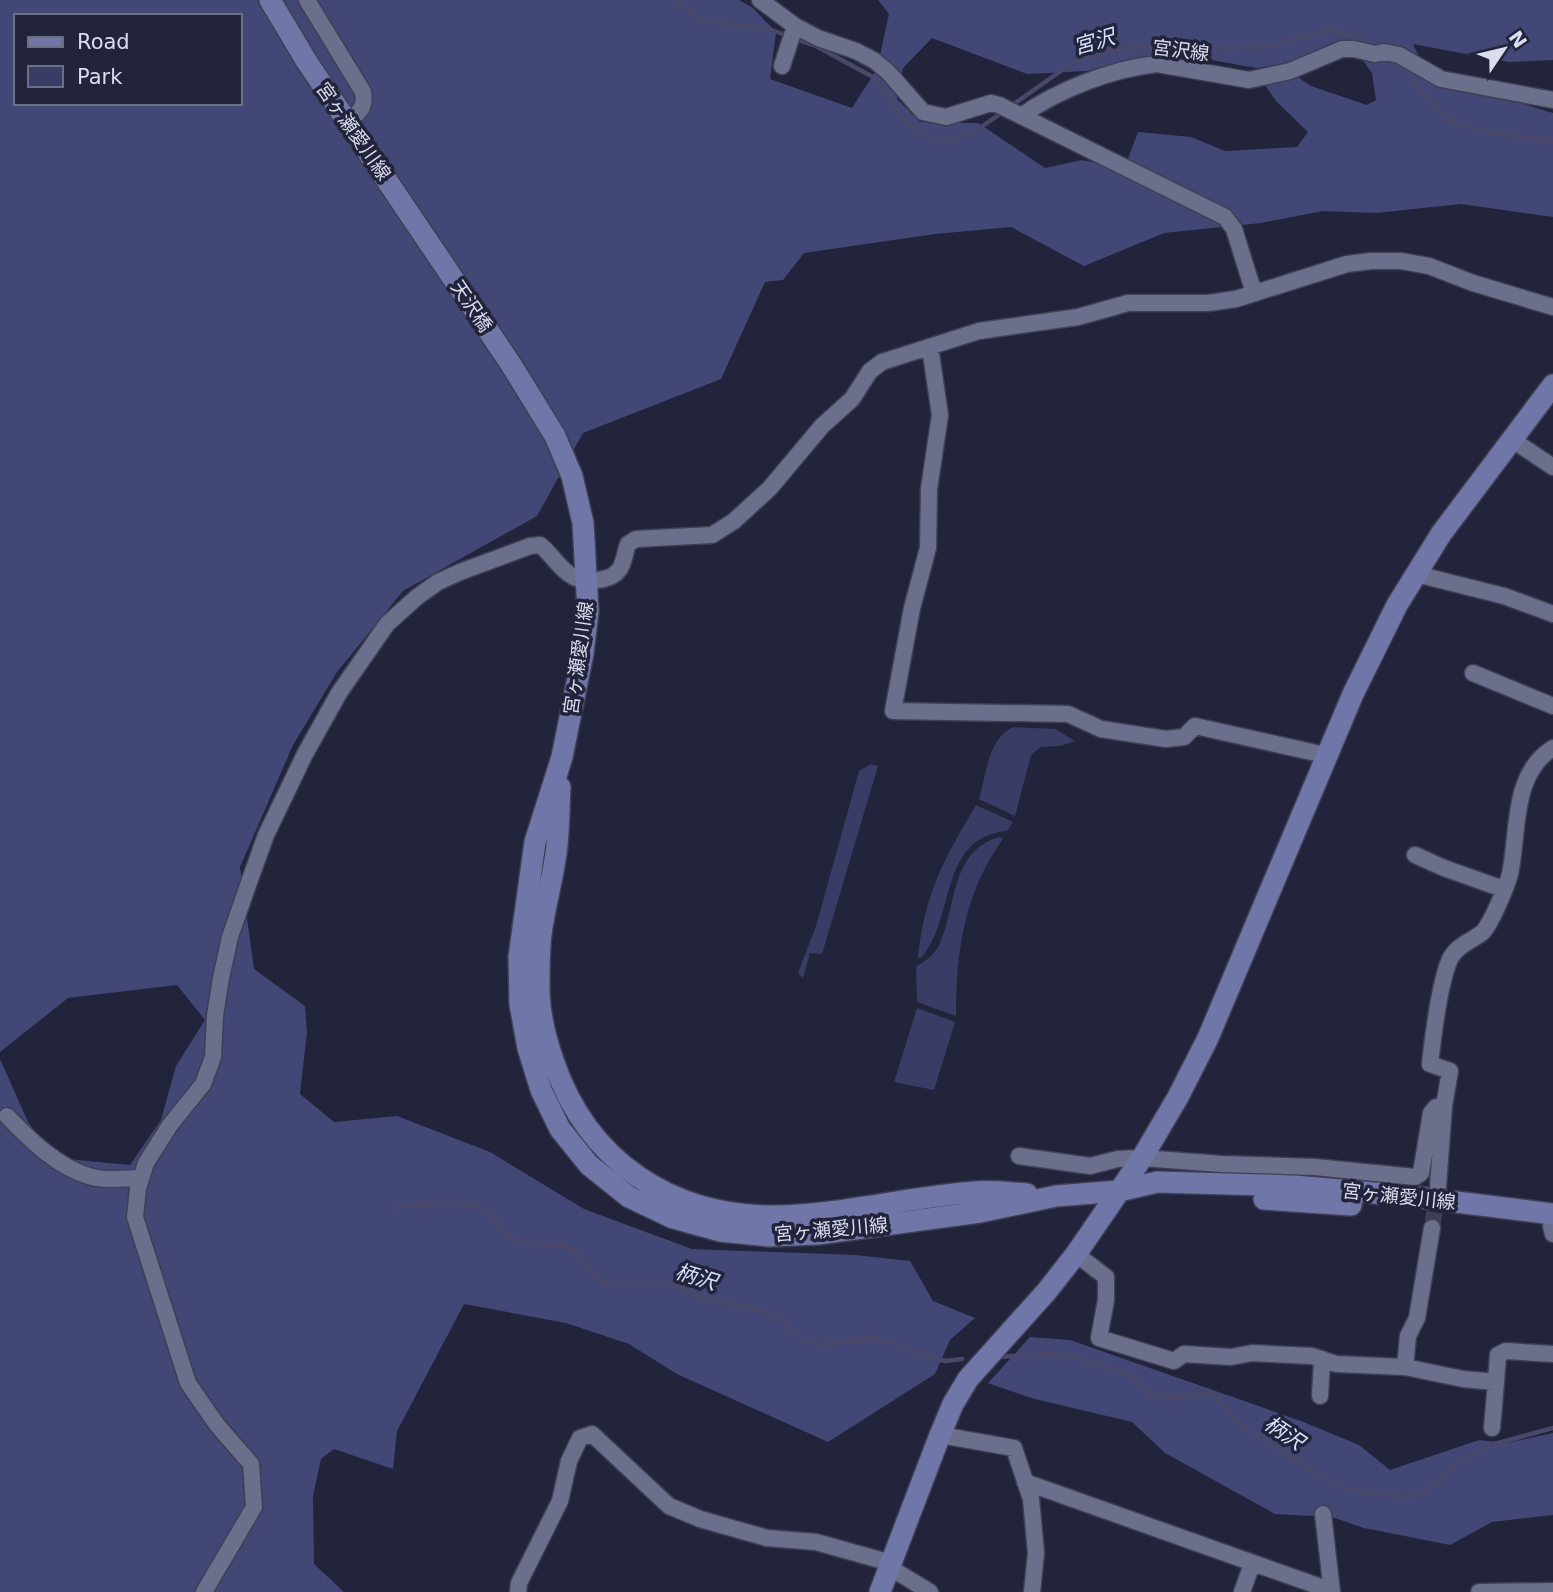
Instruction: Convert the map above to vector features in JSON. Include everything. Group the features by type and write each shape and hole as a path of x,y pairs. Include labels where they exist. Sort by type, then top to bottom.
{"main road":[{"name":"宮ヶ瀬愛川線","path":"274,7 432,246"},
{"name":"天沢橋","path":"432,246 512,366"},
{"name":"宮ヶ瀬愛川線","path":"512,366 555,436 572,477 583,523 588,580 588,611 583,653 562,757 535,842 519,957 520,1004 528,1048 541,1090 560,1129 589,1165 629,1197 673,1218 720,1231 769,1236 818,1234 966,1214 1056,1196 1119,1191 1419,1211 1552,1225"},
{"path":"880,1592 953,1404 968,1379 1047,1291 1076,1254 1142,1158 1178,1097 1208,1038 1325,755 1376,646 1441,534 1553,385"},
{"name":"宮ヶ瀬愛川線","path":"1119,1191 1157,1182 1415,1187 1552,1225"}],"street":[{"path":"307,0 363,92 361,111 348,122"},
{"path":"760,0 795,26 874,61 888,72 923,112 946,117 990,103 1225,217 1234,229 1254,293"},
{"path":"782,66 795,26"},
{"name":"宮沢線","path":"1021,116 1061,92 1142,66 1157,64 1249,80 1290,71 1342,49 1399,55 1441,79 1553,100"},
{"path":"204,1592 254,1507 251,1464 218,1425 188,1383 135,1217 141,1178 146,1163 170,1125 203,1084 213,1057 215,1016 224,964 266,835 339,692 387,624 416,597 438,582 530,546 540,545 573,576 588,580 617,574 622,567 628,544 636,539 712,535 734,521 769,488 822,426 852,399 870,371 882,362 979,331 1078,317 1128,303 1208,303 1254,293 1347,264 1401,261 1429,266 1498,292 1553,307"},
{"path":"930,346 940,415 929,489 928,548 912,608 893,711 1068,714 1101,729 1166,740 1184,737 1195,726 1325,755"},
{"path":"1511,439 1553,467"},
{"path":"1416,574 1504,596 1553,614"},
{"path":"1473,673 1553,706"},
{"path":"1438,1186 1444,1106 1450,1071 1430,1063 1447,969 1456,950 1484,930 1502,897 1509,877 1525,779 1535,762 1553,748"},
{"path":"1426,854 1503,888"},
{"path":"1019,1156 1090,1166 1118,1159 1142,1158 1315,1167 1415,1187 1422,1173 1431,1113 1436,1107 1444,1106"},
{"path":"7,1116 36,1146 92,1177 141,1178"},
{"path":"1405,1367 1408,1336 1417,1318 1432,1228"},
{"path":"1076,1254 1106,1277 1106,1300 1099,1338 1174,1361 1184,1354 1231,1357 1252,1353 1312,1356 1336,1364 1405,1367 1463,1379 1496,1382"},
{"path":"1492,1428 1498,1355 1506,1351 1553,1354"},
{"path":"1320,1396 1322,1359"},
{"path":"518,1592 519,1583 560,1502 574,1449 580,1438 592,1434 669,1506 700,1519 767,1538 816,1542 890,1565 930,1592"},
{"path":"940,1436 1014,1448 1031,1499 1036,1553 1032,1592"},
{"path":"1025,1482 1332,1592 1323,1514"},
{"path":"1241,1592 1252,1564"},
{"path":"1479,1592 1553,1591"}],"green space":[{"path":"1013,727 1055,729 1075,741 1060,746 1041,747 1031,755 1015,816 979,799 993,749 998,740"},
{"path":"871,764 878,766 822,954 810,953 803,978 798,973 816,926 859,771"},
{"path":"976,805 1013,822 1007,831 985,837 969,848 951,882 932,942 921,958 918,958 925,915 937,878"},
{"path":"999,837 1003,839 979,880 965,923 958,969 956,1016 917,1002 916,967 938,947 963,867 983,844"},
{"path":"917,1008 955,1022 934,1090 894,1082"}],"shaded area":[{"path":"0,0 739,0 753,8 776,32 770,79 852,108 877,69 889,14 878,0 1553,0 1553,60 1509,62 1413,44 1431,82 1490,94 1553,113 1553,217 1461,204 1376,213 1323,211 1261,223 1164,233 1084,266 1011,227 935,234 804,253 783,280 765,282 721,379 583,433 537,516 403,591 337,672 293,745 240,867 254,969 305,1006 307,1032 300,1094 334,1122 397,1116 490,1152 584,1209 692,1249 855,1255 910,1261 933,1301 975,1318 950,1340 935,1374 828,1442 677,1374 629,1344 566,1323 464,1304 397,1431 393,1469 334,1449 321,1459 313,1496 314,1564 344,1592 0,1592 0,1059 28,1122 56,1158 130,1165 161,1120 176,1066 205,1020 177,985 68,998 0,1052","holes":["932,38 1027,74 1087,71 1167,52 1256,68 1295,62 1349,42 1372,73 1376,100 1367,105 1311,86 1293,74 1273,76 1265,85 1276,101 1308,132 1297,147 1225,151 1191,137 1138,132 1124,169 1082,160 1045,168 978,123 920,122 897,99 903,68"]},
{"path":"1030,1337 1070,1340 1301,1421 1359,1445 1390,1470 1479,1440 1507,1443 1553,1433 1553,1515 1492,1522 1450,1545 1364,1528 1332,1517 1275,1514 1165,1453 1132,1422 1031,1398 988,1383"}],"waterway":[{"name":"宮沢","path":"676,0 701,21 769,29 788,36"},
{"name":"宮沢","path":"1011,106 1072,63 1103,52 1170,43 1229,48 1268,46 1331,30 1356,36 1372,47"},
{"name":"宮沢","path":"796,39 814,45 873,77 904,120 919,133 942,142 974,132 1004,111"},
{"name":"宮沢","path":"1387,59 1405,71 1446,118 1480,131 1553,141"},
{"name":"柄沢","path":"393,1209 444,1203 476,1206 491,1216 501,1227 504,1231 507,1235 510,1239 508,1238 529,1243 561,1245 574,1250 595,1277 608,1284 671,1283 694,1296 768,1312 780,1319 799,1338 819,1345 871,1338 892,1342 945,1361 962,1359"},
{"name":"柄沢","path":"998,1357 1050,1354 1076,1357 1132,1376 1146,1392 1170,1398 1207,1393 1216,1397 1240,1424 1260,1438 1324,1478 1351,1490 1406,1497 1419,1494 1441,1480 1454,1465 1487,1446 1553,1428"}],"tunnel":[{"path":"1432,1228 1438,1189"}]}
